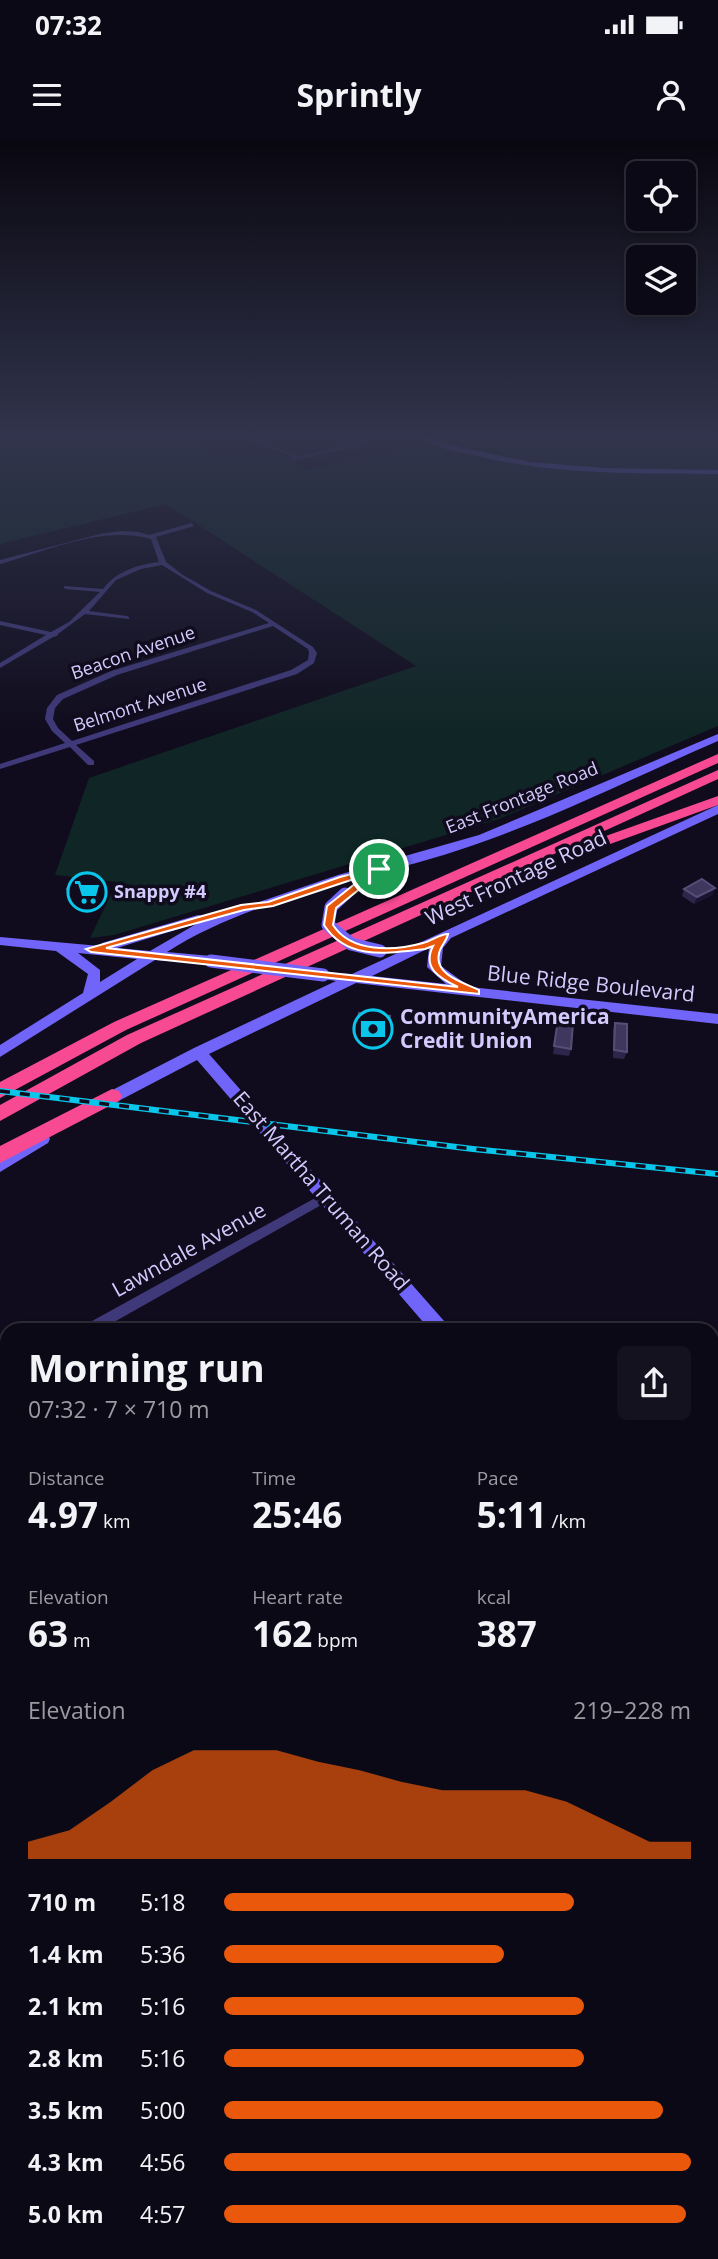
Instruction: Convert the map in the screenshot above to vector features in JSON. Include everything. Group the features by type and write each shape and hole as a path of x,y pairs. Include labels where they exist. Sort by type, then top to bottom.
{"highway":[{"path":"0,1091 120,1026 718,758"},
{"path":"0,1114 134,1039 718,774"},
{"path":"469,887 562,857 718,800"},
{"path":"0,1155 112,1096"}],"street":[{"path":"0,562 88,539 112,536"},
{"path":"151,536 163,563 201,588 254,611 274,624"},
{"path":"0,666 55,635 84,612 114,579 125,572 163,563"},
{"path":"66,587 104,591"},
{"path":"84,612 127,618"},
{"path":"0,623 55,635"},
{"name":"Belmont Avenue","path":"0,767 289,673 311,662 311,648 274,624"},
{"name":"Beacon Avenue","path":"71,744 55,729 49,719 51,708 60,697 114,673 274,624"},
{"name":"East Frontage Road","path":"0,1052 153,955 214,921 344,878 483,838 718,737"},
{"path":"71,744 91,763"},
{"name":"West Frontage Road","path":"0,1165 112,1096 199,1052 718,810"},
{"path":"379,869 331,906 328,925 333,933 351,945 366,950 425,946"},
{"path":"91,949 244,907 270,904"},
{"path":"445,936 436,948 434,967 443,976 476,992"},
{"name":"Blue Ridge Boulevard","path":"0,941 211,961 718,1018"},
{"path":"57,946 88,965 94,973 95,981 90,994"},
{"name":"East Martha Truman Road","path":"199,1052 318,1202 435,1323"},
{"name":"Lawndale Avenue","path":"101,1323 318,1202"}],"green space":[{"path":"0,536 34,536 0,544"},
{"path":"215,536 718,536 718,726 499,819 114,935 90,938 117,882 55,875 89,778 416,666"}],"building":[{"path":"73,878 103,881 97,892 67,889"},
{"path":"702,879 715,888 697,897 684,889"},
{"path":"359,1013 390,1016 387,1032 356,1028"},
{"path":"558,1020 573,1023 571,1049 554,1046"},
{"path":"615,1023 627,1024 627,1052 614,1050"}],"railway":[{"path":"0,1091 473,1149 718,1174"}],"place":[{"name":"Snappy #4","path":"87,892"},
{"name":"CommunityAmerica Credit Union","path":"373,1029"}],"route":[{"path":"379,869 331,906 328,925 333,933 351,945 380,951 425,946 445,936 436,948 434,967 443,976 476,992 91,949 244,907 270,904 344,878 379,869"}]}
